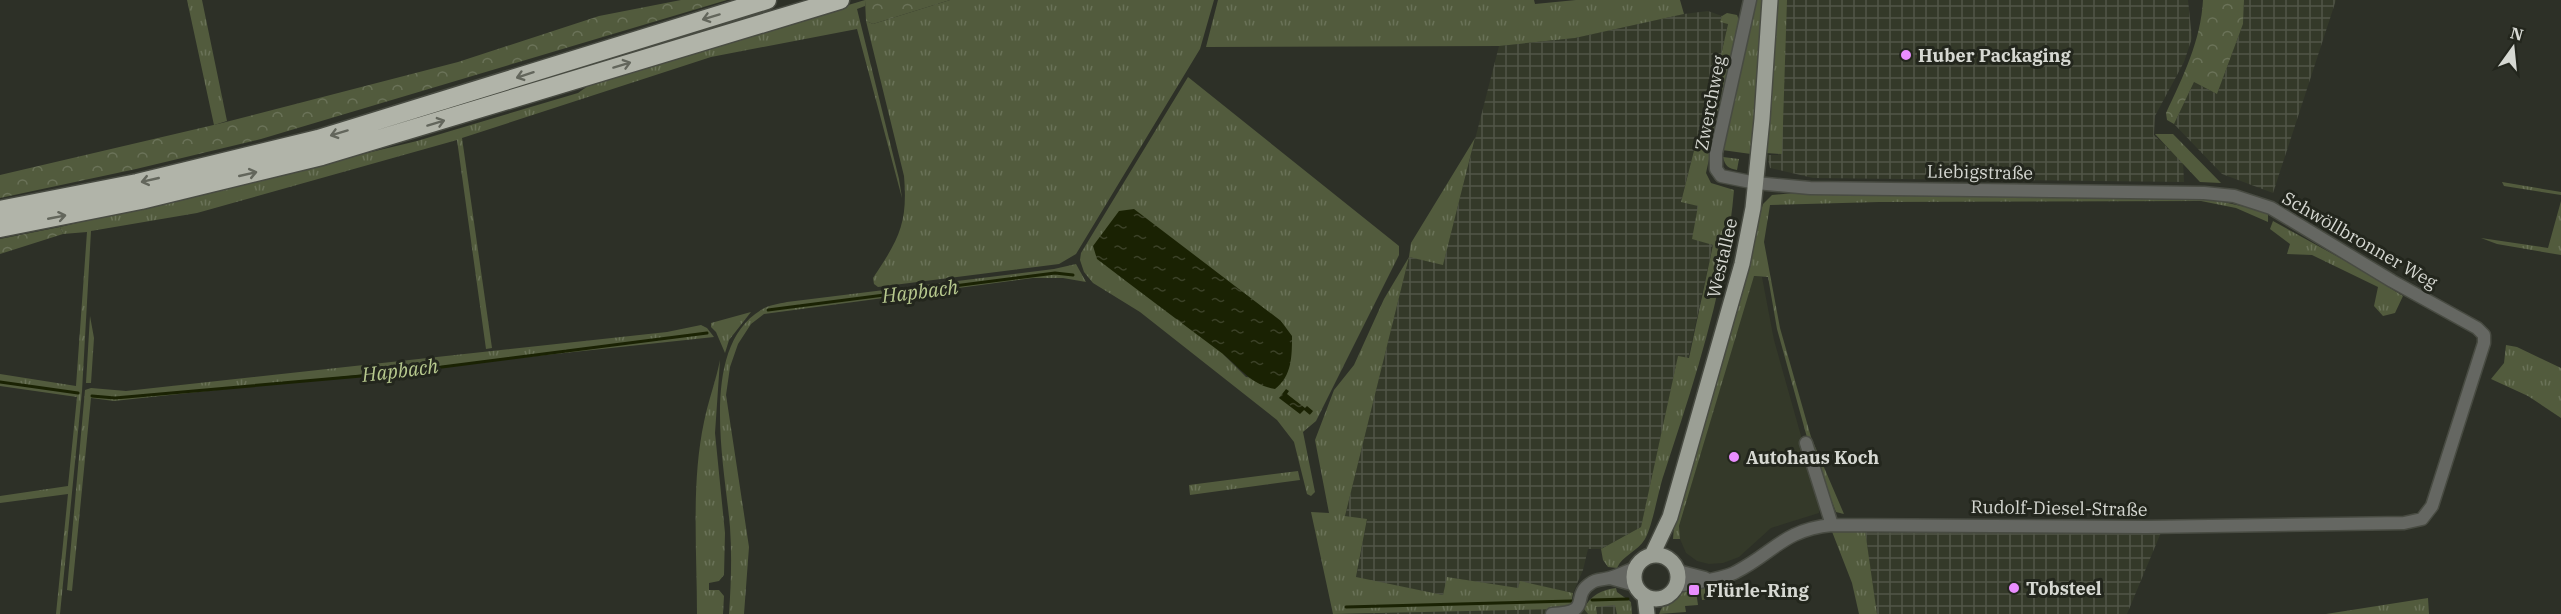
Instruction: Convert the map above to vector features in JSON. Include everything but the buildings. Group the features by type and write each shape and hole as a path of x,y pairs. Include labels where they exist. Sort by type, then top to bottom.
{"highway":[{"path":"0,210 137,183 318,139 767,0"},
{"path":"0,228 141,200 332,153 840,0"}],"main road":[{"name":"Westallee","path":"1652,555 1670,517 1742,264 1756,183 1770,0"},
{"name":"Westallee","path":"1668,558 1670,517"},
{"path":"1640,591 1660,599 1670,595 1677,579 1668,558 1652,555 1645,557 1635,568 1640,591 1647,614"},
{"path":"1654,614 1660,599"}],"street":[{"name":"Zwerchweg","path":"1750,0 1716,153 1716,169 1720,176 1756,183"},
{"name":"Liebigstraße","path":"1756,183 1810,188 2204,193"},
{"name":"Schwöllbronner Weg","path":"2204,193 2235,195 2271,208 2382,275 2477,328 2484,335 2484,343 2432,506 2422,519"},
{"path":"1806,443 1832,525"},
{"name":"Rudolf-Diesel-Straße","path":"1677,579 1709,579 1735,573 1774,545 1797,532 1832,525 2166,527 2404,523 2422,519"},
{"path":"1552,614 1570,613 1578,607 1585,588 1592,581 1610,578 1635,568"},
{"path":"1610,578 1640,591"}],"shaded area":[{"path":"1784,0 2188,0 2192,38 2184,62 2155,116 2154,135 2183,162 2184,182 1813,178 1770,168 1767,155 1778,155"},
{"path":"2244,0 2336,0 2273,193 2222,174 2174,124 2194,82 2217,94 2243,24"},
{"path":"1708,11 1722,16 1721,22 1728,23 1713,92 1709,91 1681,201 1699,206 1713,244 1688,359 1678,357 1641,527 1601,549 1588,549 1583,570 1573,593 1520,582 1518,589 1448,577 1443,595 1356,578 1367,520 1345,516 1409,257 1443,264 1499,46 1575,38 1684,14"},
{"path":"1753,276 1762,277 1774,340 1820,503 1819,513 1771,528 1739,557 1723,563 1709,564 1697,561 1686,553 1680,539 1679,526"},
{"path":"1865,530 2162,530 2127,614 1877,614"},
{"path":"1631,602 1630,614 1364,614 1585,604"}],"green space":[{"path":"187,0 202,0 227,121 214,125"},
{"path":"681,0 727,0 261,139 0,198 0,175 222,123 458,62 599,16"},
{"path":"865,0 865,6 857,9 902,198 857,29 711,57 462,138 492,348 486,349 457,140 197,213 91,231 82,391 60,614 56,614 68,494 0,503 0,496 68,486 77,397 0,386 0,374 76,386 87,232 63,234 60,227 417,141 578,93 595,81"},
{"path":"865,0 950,0 873,24 866,21"},
{"path":"950,0 1214,0 1200,49 1076,254 1059,264 878,287 874,284 873,278 900,230 905,193 904,176 866,21 873,24"},
{"path":"1218,0 1534,0 1535,4 1576,0 1680,0 1684,14 1575,38 1499,46 1206,47"},
{"path":"1753,0 1765,0 1751,154 1722,150"},
{"path":"1775,0 1787,0 1782,154 1766,153"},
{"path":"2203,0 2244,0 2243,24 2217,94 2194,82 2174,124 2167,120 2166,113 2195,44"},
{"path":"1727,13 1737,15 1739,20 1706,173 1711,183 1734,190 1724,262 1707,334 1648,533 1642,543 1622,560 1617,568 1608,567 1603,560 1601,549 1641,527 1678,356 1689,358 1713,245 1692,239 1698,206 1681,202 1709,91 1713,91 1728,24 1720,22 1722,16"},
{"path":"1188,77 1399,246 1399,255 1316,421 1303,432 1315,492 1311,496 1307,494 1294,442 1277,420 1140,312 1093,283 1084,272 1080,260 1081,253","holes":["1223,354 1285,381 1246,377"]},
{"path":"2155,134 2173,134 2221,183 2200,182"},
{"path":"1475,138 1443,265 1409,257 1411,243"},
{"path":"1723,157 1739,159 1737,170 1727,166"},
{"path":"2502,182 2561,192 2561,195 2504,186"},
{"path":"1805,192 2201,197 2268,212 2268,222 2236,208 2201,201 1879,202 1770,205 1764,242 1780,328 1811,437 1844,514 1836,512 1808,441 1777,329 1768,277 1754,276 1679,526 1680,539 1673,539 1675,514 1763,204 1772,195"},
{"path":"2561,201 2561,255 2497,244 2481,238 2548,248"},
{"path":"2273,221 2403,296 2395,313 2383,316 2374,306 2378,287 2312,255 2287,254 2290,244 2270,229"},
{"path":"60,227 63,234 0,254 0,239"},
{"path":"1409,257 1345,516 1367,519 1356,577 1443,595 1447,577 1518,588 1520,581 1573,593 1571,604 1563,609 1333,614 1311,512 1329,513 1315,440 1334,390 1354,365 1384,299"},
{"path":"1076,264 1086,282 1063,278 1033,278 764,314 751,324 738,344 730,367 726,395 749,547 744,614 729,614 731,538 720,410 722,380 729,352 741,328 761,310 787,302 1054,269"},
{"path":"751,312 729,340 725,353 711,323"},
{"path":"90,316 94,338 91,383 86,383"},
{"path":"701,325 707,328 714,337 114,401 91,398 72,591 67,590 85,390 91,388 126,391 667,332"},
{"path":"2506,345 2517,347 2561,368 2561,418 2528,396 2491,379 2504,363"},
{"path":"720,360 715,433 725,533 724,575 719,581 709,583 709,590 719,590 724,596 723,614 697,614 697,469 704,422"},
{"path":"1298,471 1300,480 1190,495 1189,485"},
{"path":"1831,529 1865,530 1877,614 1859,614 1852,583"},
{"path":"1722,583 1728,585 1735,594 1726,596 1723,590 1715,588 1709,594 1709,599 1702,600 1700,586"},
{"path":"1689,587 1690,592 1696,591 1698,605 1685,606 1686,612 1659,614 1664,603"},
{"path":"1616,588 1617,592 1631,602 1632,614 1617,614 1615,605 1596,607 1597,614 1588,614 1584,609 1589,600 1597,594"},
{"path":"2428,598 2429,614 2326,614"}],"water":[{"path":"1134,209 1281,321 1292,336 1291,358 1285,378 1275,389 1251,379 1219,351 1097,259 1093,246 1119,211"},
{"path":"1286,389 1289,391 1287,394 1305,408 1307,406 1313,411 1310,415 1304,410 1300,414 1279,398"}],"waterway":[{"name":"Hapbach","path":"768,310 1055,273 1073,275"},
{"name":"Hapbach","path":"92,396 115,398 395,373 707,333"},
{"name":"Hapbach","path":"0,382 78,393"},
{"name":"Hapbach","path":"1592,600 1628,599"},
{"name":"Hapbach","path":"1346,607 1572,601"}],"place":[{"name":"Huber Packaging","path":"1906,55"},
{"name":"Autohaus Koch","path":"1734,457"},
{"name":"Tobsteel","path":"2014,588"},
{"name":"Flürle-Ring","path":"1694,590"}]}
